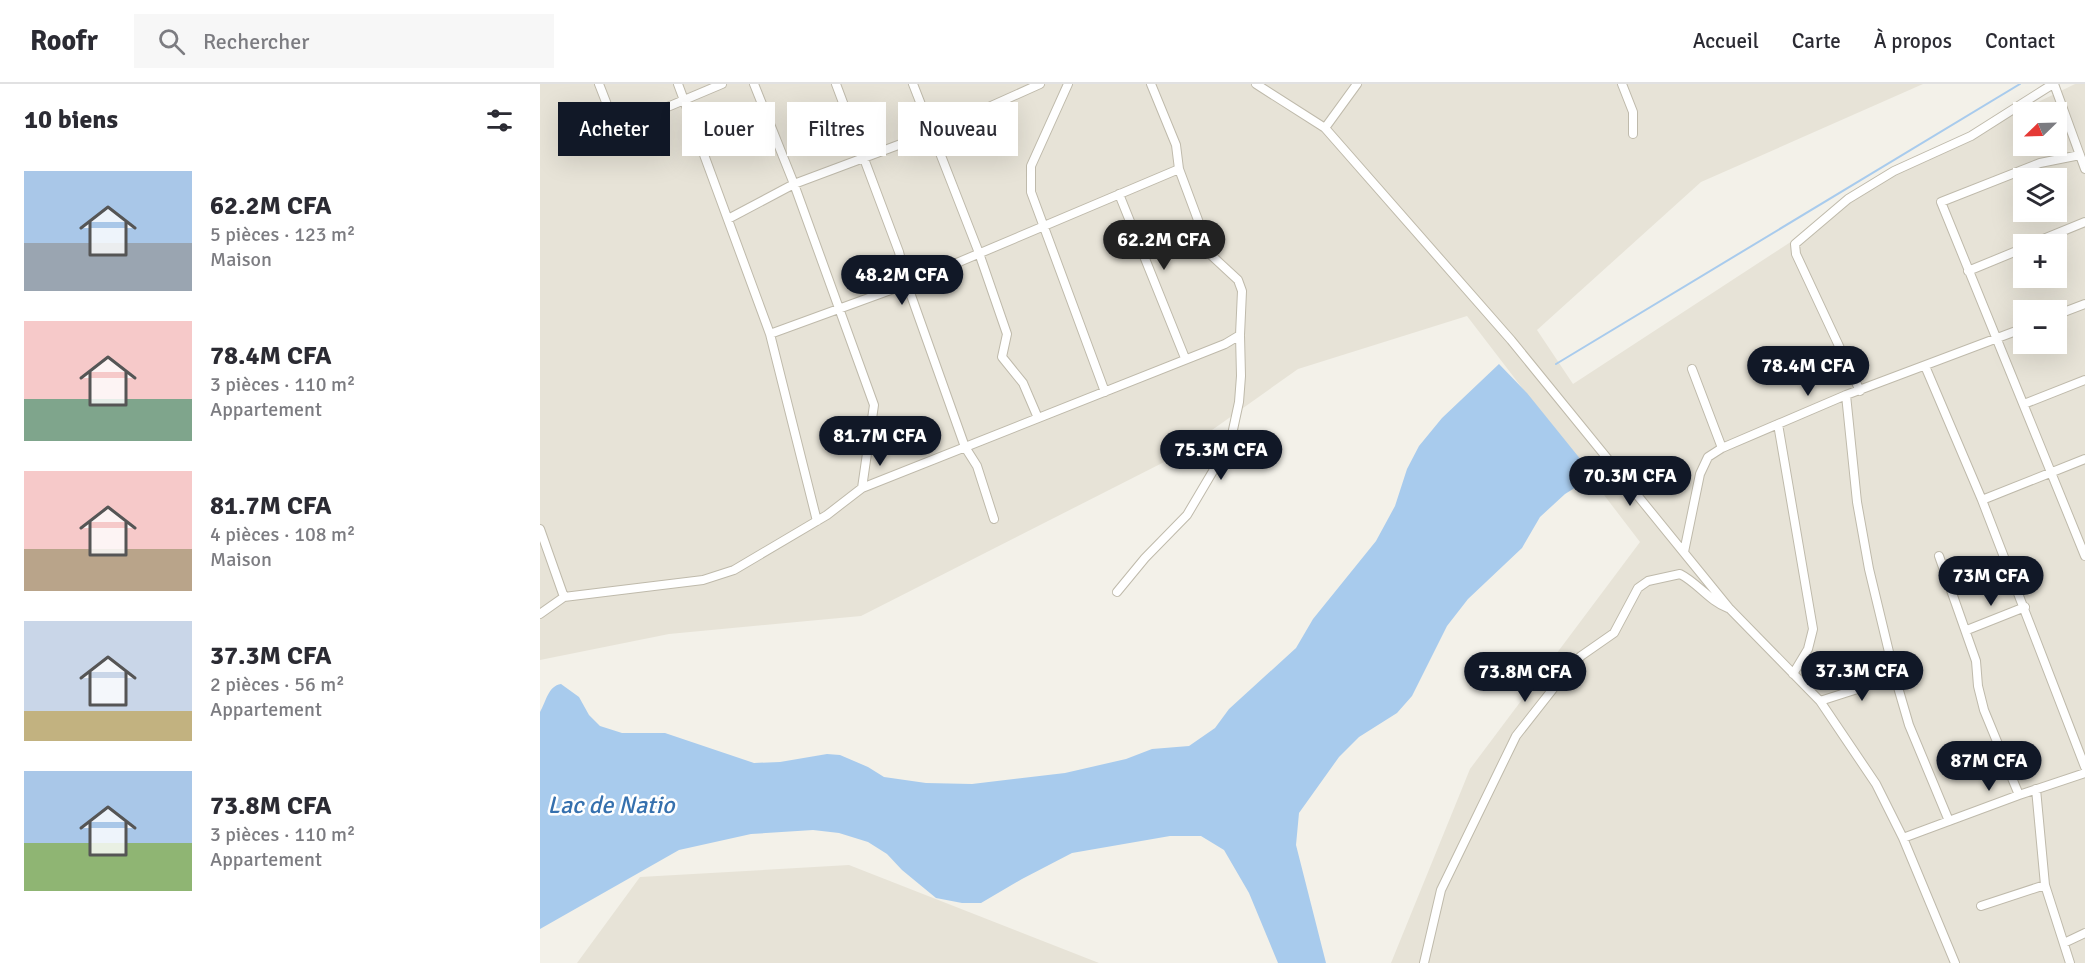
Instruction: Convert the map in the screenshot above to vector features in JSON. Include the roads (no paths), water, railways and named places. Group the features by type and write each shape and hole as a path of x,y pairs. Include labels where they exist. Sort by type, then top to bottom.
{"street":[{"path":"599,84 613,120 632,122 722,84"},
{"path":"678,84 770,334 817,521"},
{"path":"754,84 794,184 874,405 862,489"},
{"path":"836,84 899,252 907,284 965,447 976,466 994,519"},
{"path":"913,84 920,102"},
{"path":"1000,102 1040,84"},
{"path":"1068,84 1031,166 1031,192 1105,392"},
{"path":"1117,592 1145,558 1187,515 1231,438 1239,402 1242,291 1238,280 1211,255 1179,169 1176,145 1151,84"},
{"path":"1256,84 1325,128 1511,340 1729,608 1820,701 1876,784 1903,838 1955,963"},
{"path":"1325,128 1357,84"},
{"path":"1622,84 1633,112 1633,134"},
{"path":"1860,391 1796,254 1795,244 1848,199 1894,171 1971,136 2054,84 2085,169"},
{"path":"728,219 794,184 898,144"},
{"path":"2080,155 2040,163 1941,202 2085,556"},
{"path":"942,156 1007,334 1002,357 1023,383 1038,418"},
{"path":"770,334 907,284 1179,169"},
{"path":"1119,194 1185,358"},
{"path":"2056,234 2085,222"},
{"path":"1968,271 2013,253"},
{"path":"2067,311 2085,304"},
{"path":"1684,552 1700,474 1708,457 1722,448 1846,395 2013,332"},
{"path":"540,614 564,597 703,580 734,570 817,521 862,489 1185,358 1225,344 1240,335"},
{"path":"1925,366 2025,607 2085,767"},
{"path":"1692,369 1722,448"},
{"path":"2024,404 2085,380"},
{"path":"1846,395 1857,502 1869,569 1895,677 1909,725 1949,821"},
{"path":"1778,424 1813,629 1808,649 1793,674"},
{"path":"1982,500 2085,459"},
{"path":"540,529 564,597"},
{"path":"1939,556 1967,630 1976,661 1978,686 1984,710 2019,795"},
{"path":"1424,963 1441,890 1516,735 1581,656 1614,633 1638,588 1648,581 1680,574 1712,600 1729,608"},
{"path":"1967,630 2025,607"},
{"path":"1820,701 1895,677"},
{"path":"1903,838 2085,773"},
{"path":"2036,789 2045,885 2070,963"},
{"path":"1981,906 2045,885"},
{"path":"2064,944 2085,933"}],"water":[{"name":"Lac de Natio","path":"1499,364 1527,393 1594,476 1565,494 1540,517 1522,548 1468,599 1447,626 1412,696 1397,713 1359,737 1339,757 1299,813 1296,845 1326,963 1278,963 1249,893 1224,850 1201,836 1170,836 1072,853 981,903 962,903 936,898 902,870 887,854 868,842 839,833 813,830 751,834 679,850 540,929 540,712 550,691 557,685 561,684 579,697 589,715 600,726 622,733 665,733 754,763 780,762 827,754 840,755 884,777 926,783 972,784 1065,773 1126,759 1152,749 1189,746 1215,728 1229,709 1296,648 1313,619 1376,541 1395,506 1407,469 1419,446 1442,418"}],"waterway":[{"path":"1556,364 2020,84"}]}
